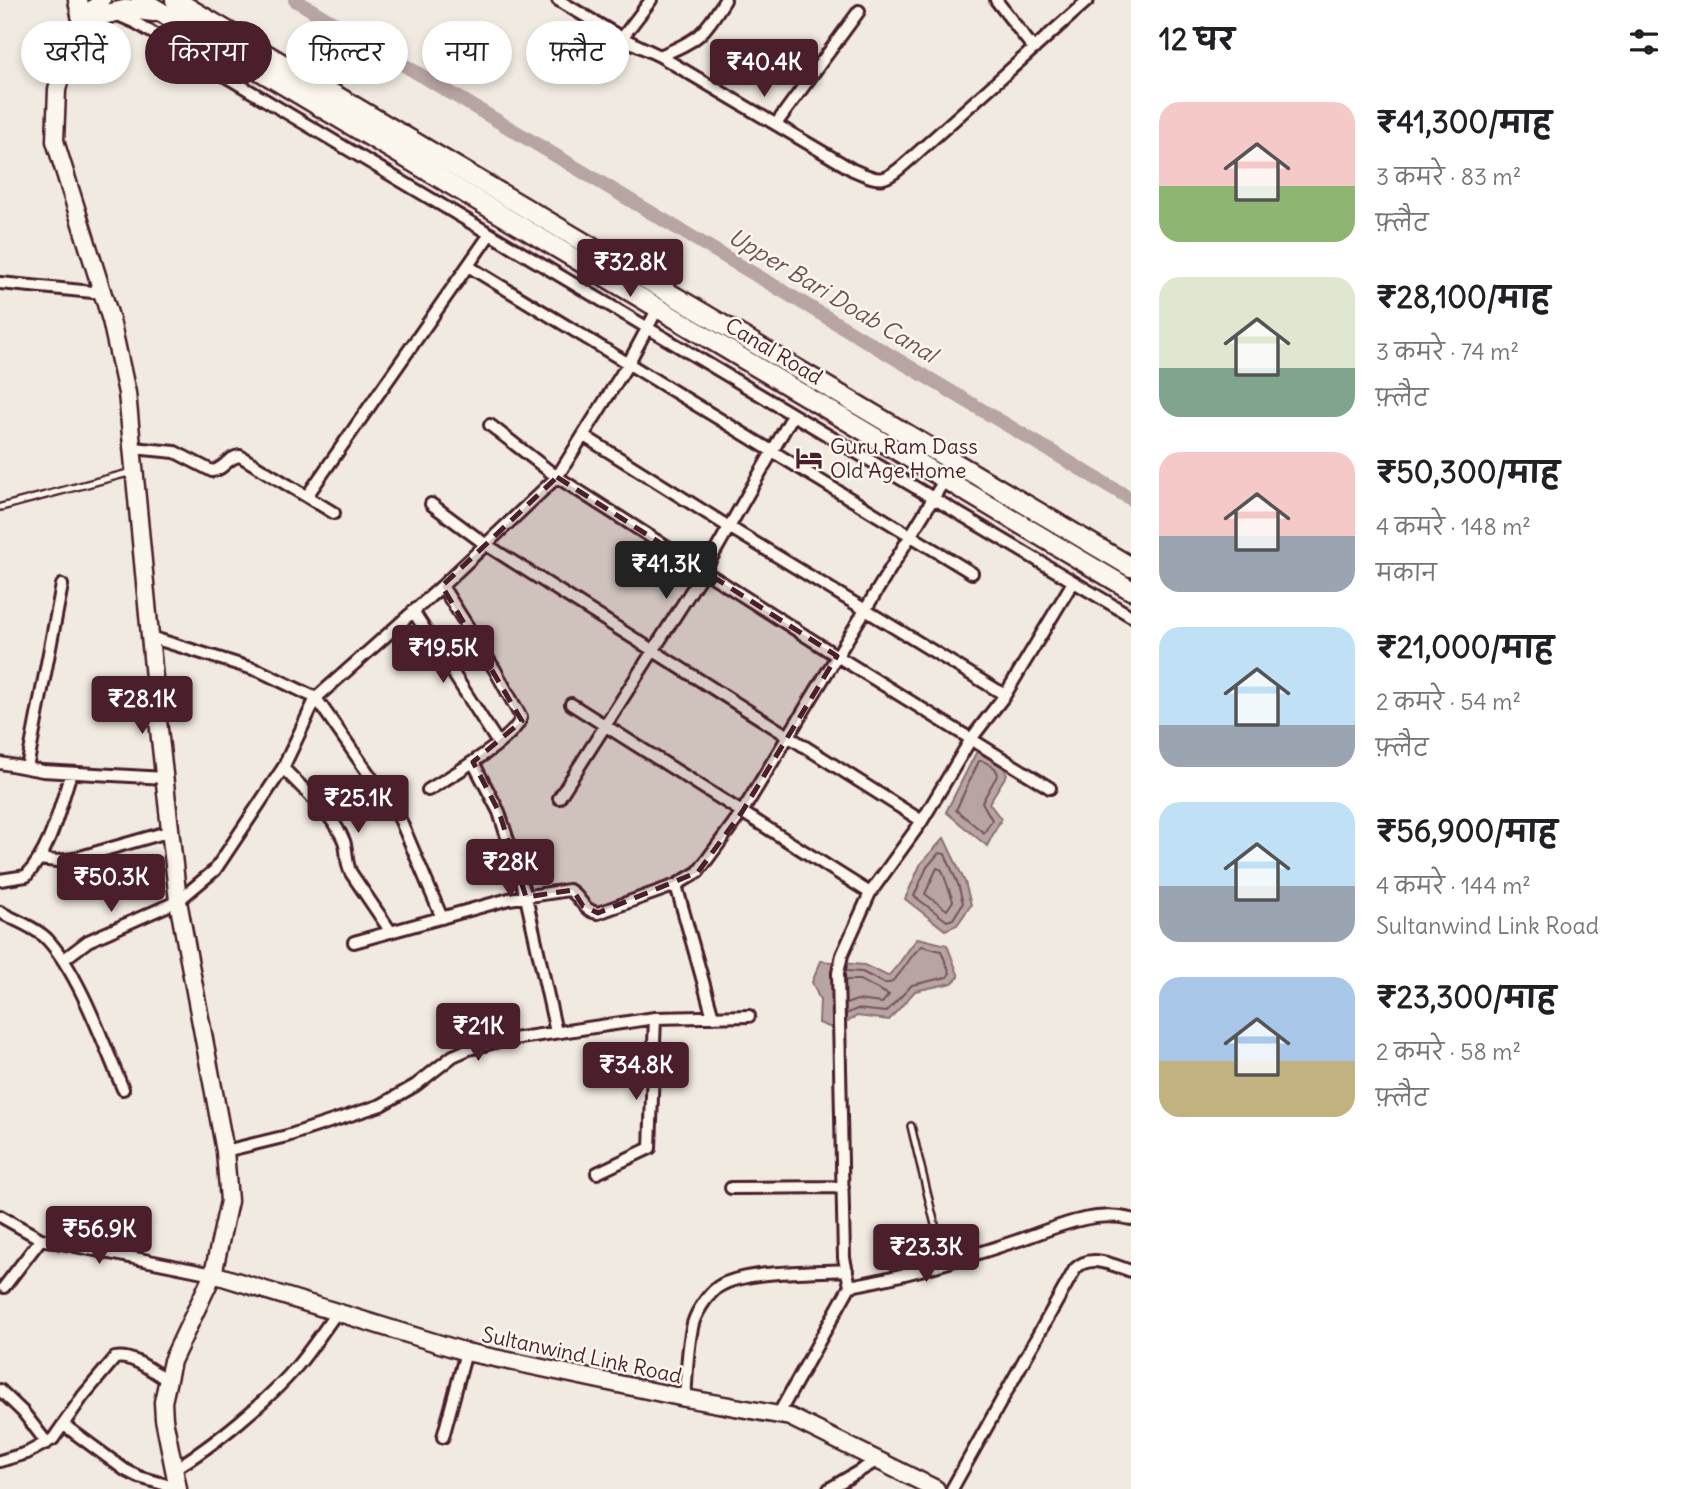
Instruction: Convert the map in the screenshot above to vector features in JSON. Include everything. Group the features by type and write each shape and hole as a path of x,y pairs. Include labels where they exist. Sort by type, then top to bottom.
{"main road":[{"path":"78,0 82,20 107,6 128,9 169,7"},
{"name":"Canal Road","path":"141,0 169,7 1131,567"},
{"name":"Canal Road","path":"169,7 658,308 1131,590"}],"street":[{"path":"558,0 594,21"},
{"path":"629,28 651,0"},
{"path":"660,56 690,43 699,36 725,0"},
{"path":"996,0 1034,49"},
{"path":"629,40 853,170 876,180 887,179 1088,0"},
{"path":"107,6 1131,616"},
{"path":"776,124 859,11"},
{"path":"82,20 67,51 57,90 55,142 103,293 127,393 178,901 225,1151 229,1201 213,1274 172,1362 163,1402 178,1488"},
{"path":"307,496 490,234"},
{"path":"468,266 972,573"},
{"path":"0,283 103,293"},
{"path":"63,960 88,941 178,901 215,870 283,768 316,698 442,586 557,477 649,329 658,308"},
{"path":"559,799 704,571 793,415"},
{"path":"490,425 557,477 837,656 1051,788"},
{"path":"584,436 1005,695"},
{"path":"132,448 175,452 212,471 220,468 229,458 240,456 334,513"},
{"path":"354,942 526,897 569,890 587,910 598,913 676,885 698,872 742,811 945,479"},
{"path":"431,504 485,544 922,821"},
{"path":"778,1415 850,1286 844,1258 838,973 842,955 870,893 922,821 971,739 1005,695 1073,582"},
{"path":"27,768 62,585"},
{"path":"428,790 473,762 520,724 520,712 442,586"},
{"path":"413,611 498,743"},
{"path":"150,637 260,671 316,698 400,820 442,918"},
{"path":"571,704 870,893"},
{"path":"473,762 499,812 526,897 556,1032"},
{"path":"0,763 71,773 165,778"},
{"path":"283,768 329,818 344,840 346,865 391,932"},
{"path":"0,880 26,876 39,859 47,845 71,773"},
{"path":"39,859 73,859 171,831"},
{"path":"676,885 713,1017"},
{"path":"0,912 45,937 63,960 123,1089"},
{"path":"225,1151 287,1136 381,1105 397,1097 447,1060 469,1049 499,1041 655,1018 749,1016"},
{"path":"597,1173 650,1148 655,1018"},
{"path":"731,1188 844,1187"},
{"path":"0,1216 41,1239 213,1274"},
{"path":"850,1286 877,1281 1018,1241 1065,1223 1097,1217 1131,1219"},
{"path":"4,1287 41,1239"},
{"path":"952,1489 1075,1269 1086,1261 1097,1261 1131,1270"},
{"path":"685,1398 692,1325 704,1303 718,1287 759,1275 847,1270"},
{"name":"Sultanwind Link Road","path":"213,1274 466,1352 790,1417 936,1489"},
{"path":"174,1469 193,1458 280,1386 299,1365 337,1312"},
{"path":"443,1437 466,1352"},
{"path":"0,1461 27,1453 59,1434 83,1396 115,1358 131,1359 167,1380"},
{"path":"0,1390 23,1412 47,1443"},
{"path":"64,1425 125,1470 178,1488"},
{"path":"829,1489 878,1461"}],"lane":[{"path":"1,507 135,471"},
{"path":"911,1126 944,1262"}],"highlighted area":[{"path":"557,477 837,656 742,812 698,872 598,913 583,906 573,890 526,897 499,812 473,762 522,721 442,586"}],"water":[{"path":"978,749 1001,763 1007,774 989,803 1001,819 987,846 946,812"},
{"path":"944,838 965,882 971,905 957,925 945,930 905,899 921,863"},
{"path":"918,938 947,945 959,977 952,983 915,991 889,1020 857,1016 834,1029 819,1023 820,1000 812,982 821,961 864,965 888,976"}],"waterway":[{"name":"Upper Bari Doab Canal","path":"295,0 1131,499"}],"place":[{"name":"Guru Ram Dass Old Age Home","path":"809,458"}]}
